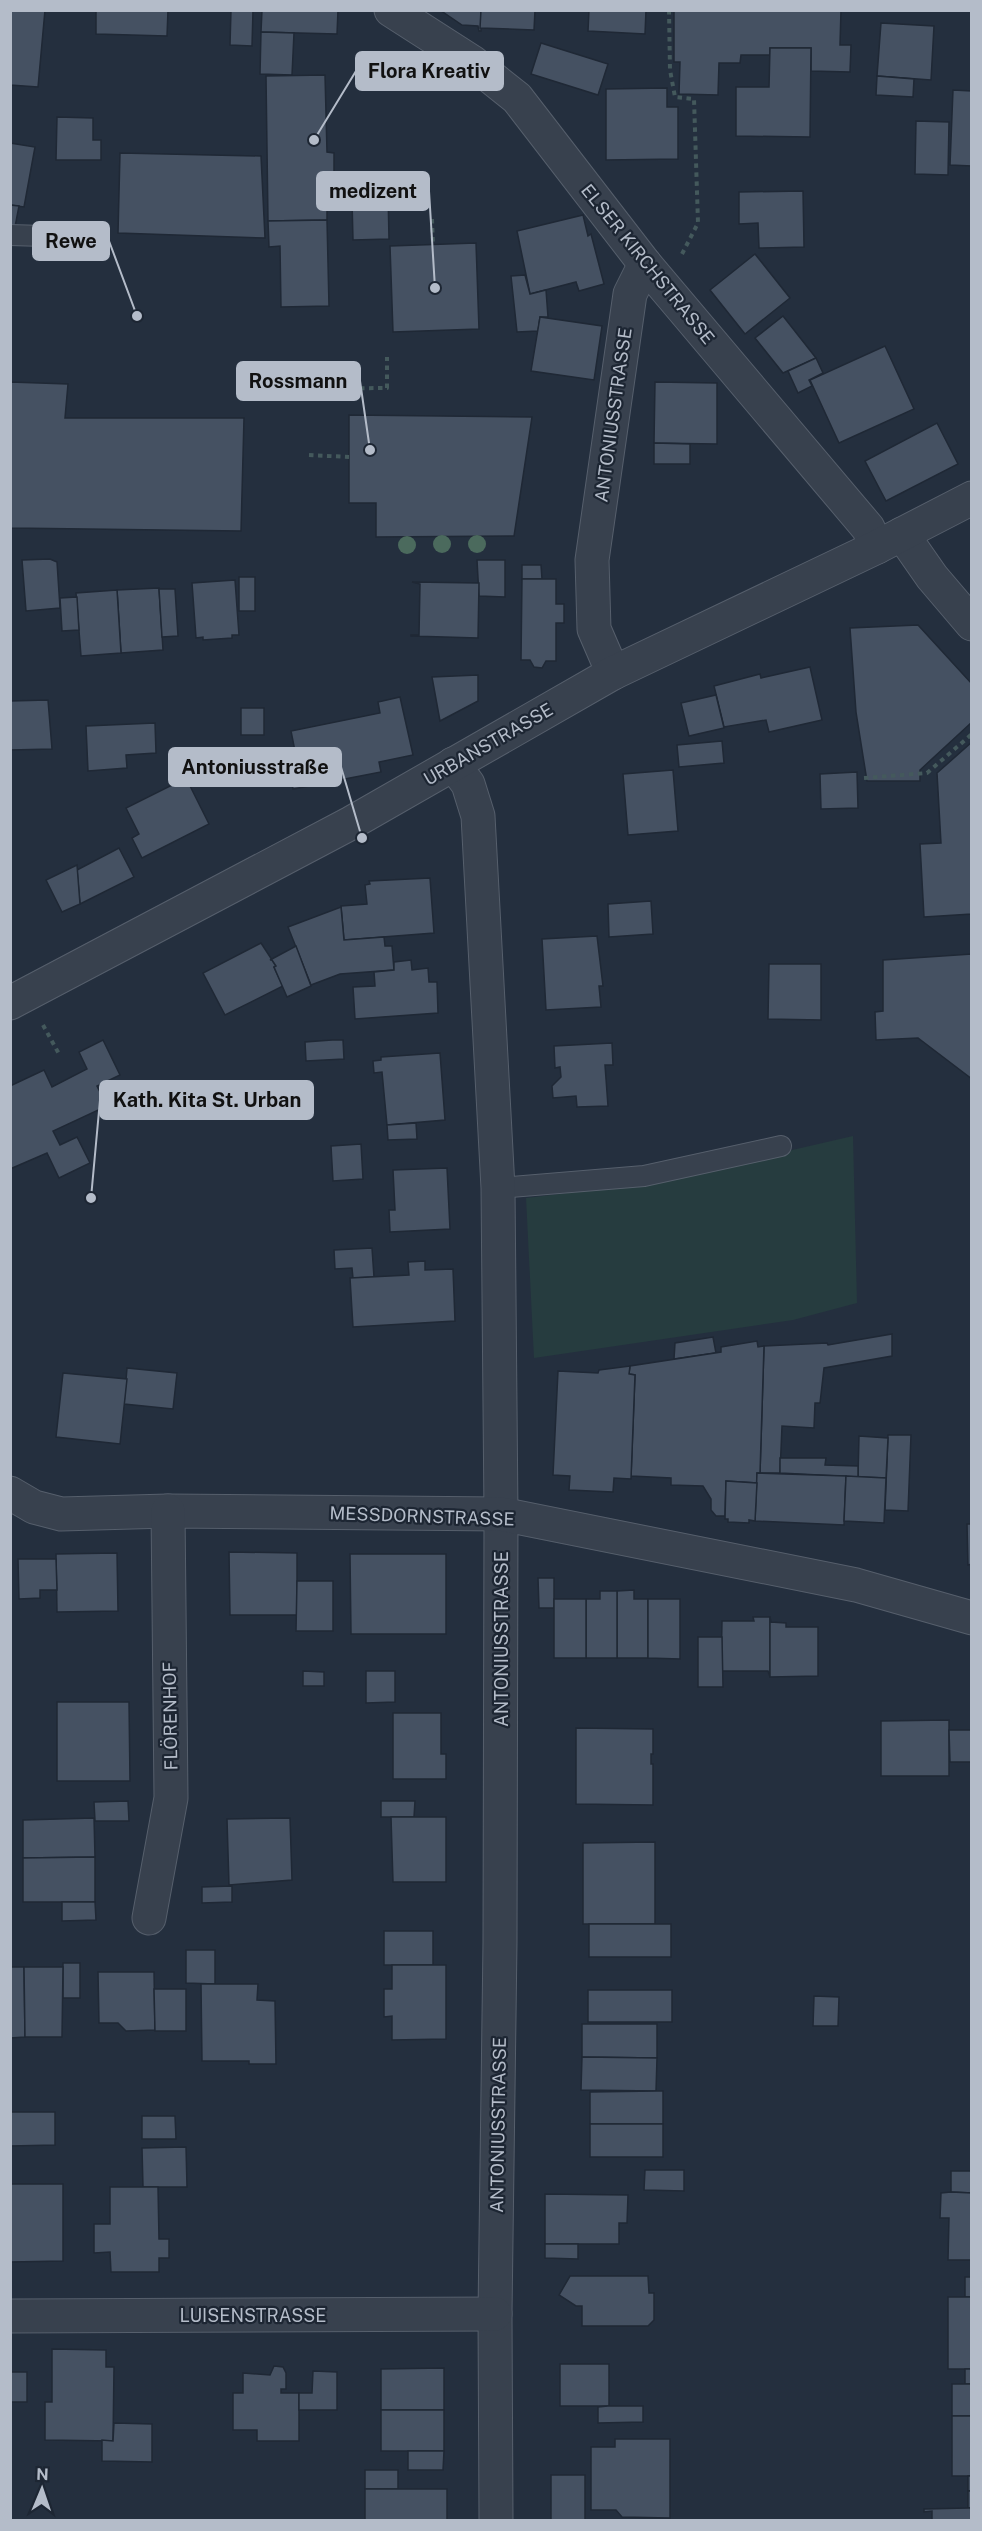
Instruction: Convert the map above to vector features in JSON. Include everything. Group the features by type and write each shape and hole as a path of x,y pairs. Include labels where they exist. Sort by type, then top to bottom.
{"street":[{"name":"ELSER KIRCHSTRASSE","path":"391,10 471,62 517,98 653,274 868,528 890,540 932,577 972,624"},
{"name":"ANTONIUSSTRASSE","path":"613,673 594,629 592,560 630,294 653,274"},
{"name":"URBANSTRASSE","path":"10,1003 351,823 613,673 890,540 972,498"},
{"name":"ANTONIUSSTRASSE","path":"453,764 468,784 478,816 498,1188 501,1514 500,1942 495,2314 496,2520"},
{"name":"MESSDORNSTRASSE","path":"10,1493 34,1507 61,1514 168,1511 501,1514 856,1585 972,1618"},
{"name":"FLÖRENHOF","path":"148,1918 171,1798 168,1511"},
{"name":"LUISENSTRASSE","path":"10,2316 495,2314"}],"lane":[{"path":"10,235 77,237"},
{"path":"498,1188 644,1176 781,1146"}],"path":[{"path":"653,274 675,268 698,223 694,99 675,97 670,70 669,10"},
{"path":"432,219 433,246"},
{"path":"270,388 387,388 387,357"},
{"path":"309,455 349,457"},
{"path":"864,778 927,773 972,734"}],"green space":[{"path":"853,1136 857,1303 793,1320 534,1358 526,1198 644,1184"}],"building":[{"path":"10,10 45,10 38,87 10,85"},
{"path":"96,10 168,10 167,36 96,34"},
{"path":"231,10 253,10 252,46 230,45"},
{"path":"262,10 338,10 337,34 261,32"},
{"path":"440,10 481,10 481,31 478,26 462,25"},
{"path":"481,10 535,10 534,30 480,28"},
{"path":"589,10 646,10 645,34 588,31"},
{"path":"674,10 841,10 840,45 851,45 850,72 811,71 811,48 770,48 770,55 741,55 740,63 719,63 718,95 679,94 680,62 674,62"},
{"path":"881,23 934,26 931,80 877,76"},
{"path":"261,32 294,33 292,75 260,74"},
{"path":"541,43 608,64 598,95 531,74"},
{"path":"770,48 811,48 810,137 736,136 736,87 769,87"},
{"path":"325,75 327,152 334,153 334,182 327,183 327,220 268,221 266,76"},
{"path":"877,76 914,79 913,97 876,95"},
{"path":"667,88 667,107 678,107 678,159 606,160 606,89"},
{"path":"953,90 972,91 972,166 950,165"},
{"path":"57,117 93,118 93,140 101,140 101,160 56,160"},
{"path":"916,121 949,122 948,175 915,174"},
{"path":"10,143 35,147 24,207 10,205"},
{"path":"120,153 261,156 265,238 118,233"},
{"path":"803,191 804,247 759,248 758,223 739,224 739,192"},
{"path":"369,192 388,192 389,239 353,240 352,201 369,200"},
{"path":"10,205 19,206 15,227 10,226"},
{"path":"583,215 588,236 591,234 604,284 579,291 576,282 530,294 517,231"},
{"path":"327,220 329,306 281,307 280,246 269,247 268,221"},
{"path":"476,243 479,329 393,332 390,246"},
{"path":"755,254 790,298 745,334 710,290"},
{"path":"525,275 530,294 546,290 548,317 540,317 538,331 517,332 511,276"},
{"path":"783,316 816,358 783,373 755,338"},
{"path":"540,317 602,326 594,380 531,371"},
{"path":"885,346 914,409 839,443 810,380"},
{"path":"816,358 823,373 809,380 812,386 798,393 788,371"},
{"path":"10,382 68,384 65,418 244,418 241,531 10,528"},
{"path":"655,382 717,383 717,444 654,443"},
{"path":"349,415 532,417 514,536 376,537 376,503 349,503"},
{"path":"937,423 958,464 886,501 865,461"},
{"path":"654,443 690,444 690,464 654,464"},
{"path":"50,559 57,562 60,608 26,611 22,560"},
{"path":"477,560 505,560 505,597 479,596"},
{"path":"522,565 541,565 542,579 522,579"},
{"path":"239,577 255,577 255,611 239,611"},
{"path":"522,579 556,579 556,604 564,604 564,623 556,623 556,661 546,661 542,668 534,667 530,660 521,660"},
{"path":"235,580 239,635 232,635 232,638 203,640 203,637 196,638 192,583"},
{"path":"412,582 479,583 478,638 411,636 419,635 420,584"},
{"path":"159,588 163,650 121,653 117,590"},
{"path":"159,589 175,589 178,636 162,637"},
{"path":"117,590 121,653 81,656 76,593"},
{"path":"77,597 79,630 62,631 60,598"},
{"path":"918,625 972,684 972,722 920,770 920,781 867,781 856,712 850,628"},
{"path":"810,667 822,720 769,732 766,720 724,727 714,686 760,674 761,678"},
{"path":"478,675 478,701 440,721 432,677"},
{"path":"716,695 724,728 689,736 681,703"},
{"path":"400,697 413,755 379,762 381,772 293,789 286,752 295,751 291,731 380,713 378,702"},
{"path":"48,700 52,749 10,750 10,701"},
{"path":"241,708 264,708 264,735 241,735"},
{"path":"155,723 156,753 126,755 127,768 88,771 86,726"},
{"path":"722,741 724,763 679,767 677,745"},
{"path":"972,742 972,914 924,917 920,844 941,843 937,773"},
{"path":"673,770 678,831 628,835 623,774"},
{"path":"857,772 858,808 821,809 820,774"},
{"path":"186,778 209,824 142,858 132,838 139,834 126,808"},
{"path":"119,848 134,877 80,904 77,870"},
{"path":"77,865 80,904 62,912 46,880"},
{"path":"430,878 434,933 344,940 341,906 367,904 365,885 370,884 369,881"},
{"path":"651,901 653,934 609,937 608,904"},
{"path":"341,907 344,940 384,937 385,946 392,946 394,970 340,974 311,985 288,927"},
{"path":"597,936 603,986 599,986 601,1007 546,1010 542,939"},
{"path":"261,943 276,966 274,967 283,986 225,1015 203,973"},
{"path":"296,946 311,986 287,997 274,967 276,966 270,960"},
{"path":"972,954 972,1079 918,1038 876,1040 875,1012 883,1011 883,960"},
{"path":"411,960 412,970 428,968 429,982 437,982 438,1013 355,1019 353,987 375,986 374,972 394,970 394,962"},
{"path":"769,964 821,964 821,1020 768,1019"},
{"path":"103,1040 120,1075 97,1086 107,1106 53,1131 60,1145 77,1137 90,1163 59,1178 47,1153 10,1169 10,1086 44,1070 52,1087 87,1069 79,1052"},
{"path":"343,1040 344,1059 306,1061 305,1042"},
{"path":"612,1043 613,1065 605,1065 608,1106 577,1107 576,1096 553,1098 552,1086 561,1077 560,1067 555,1068 554,1046"},
{"path":"440,1053 445,1120 387,1125 382,1072 374,1073 373,1061 381,1060 381,1057"},
{"path":"416,1123 417,1139 388,1140 387,1125"},
{"path":"361,1144 363,1179 333,1181 331,1146"},
{"path":"447,1168 450,1229 390,1232 389,1210 395,1210 393,1170"},
{"path":"372,1248 374,1277 353,1278 352,1268 335,1269 334,1250"},
{"path":"425,1261 425,1270 453,1269 455,1321 353,1327 350,1278 409,1275 408,1262"},
{"path":"892,1334 892,1356 824,1368 820,1403 815,1403 814,1428 782,1426 780,1473 760,1473 764,1346 827,1343 828,1345"},
{"path":"713,1337 716,1353 674,1359 675,1343"},
{"path":"757,1341 758,1347 764,1346 760,1473 757,1473 757,1483 726,1481 725,1516 716,1516 711,1510 711,1499 703,1486 671,1485 671,1478 631,1476 635,1375 629,1374 630,1366 721,1352 721,1347"},
{"path":"630,1366 629,1374 635,1375 631,1479 614,1478 613,1492 569,1490 570,1476 553,1475 558,1371 598,1373 599,1370"},
{"path":"127,1368 177,1373 173,1409 124,1404"},
{"path":"63,1373 127,1379 120,1444 56,1437"},
{"path":"888,1435 911,1435 908,1511 885,1510"},
{"path":"859,1436 888,1438 886,1478 858,1477"},
{"path":"780,1458 826,1458 825,1465 858,1466 858,1477 780,1473"},
{"path":"757,1473 846,1476 844,1525 755,1521"},
{"path":"846,1476 886,1478 884,1523 844,1521"},
{"path":"726,1481 757,1483 755,1521 728,1522 728,1519 725,1519"},
{"path":"967,1524 972,1524 972,1564 968,1565"},
{"path":"229,1552 297,1553 297,1615 230,1615"},
{"path":"117,1553 118,1611 57,1612 56,1554"},
{"path":"350,1554 446,1554 446,1634 351,1634"},
{"path":"18,1559 56,1559 57,1590 40,1590 40,1598 19,1599"},
{"path":"538,1578 554,1578 554,1608 539,1608"},
{"path":"297,1581 333,1581 333,1631 296,1631"},
{"path":"634,1590 634,1599 648,1599 648,1658 617,1658 617,1591"},
{"path":"600,1591 617,1591 617,1658 586,1658 586,1599 600,1599"},
{"path":"554,1599 586,1599 586,1658 554,1658"},
{"path":"648,1599 680,1599 680,1659 648,1658"},
{"path":"753,1617 770,1617 770,1677 768,1671 721,1671 722,1621 754,1621"},
{"path":"770,1617 771,1622 786,1623 786,1627 818,1627 818,1676 770,1677"},
{"path":"698,1637 722,1637 723,1687 698,1687"},
{"path":"303,1671 324,1672 324,1686 303,1686"},
{"path":"366,1671 395,1671 395,1702 366,1703"},
{"path":"57,1702 129,1702 130,1781 57,1781"},
{"path":"393,1713 441,1713 441,1754 446,1754 446,1779 393,1779"},
{"path":"949,1720 949,1776 881,1776 881,1721"},
{"path":"576,1728 653,1729 651,1764 653,1764 653,1805 576,1804"},
{"path":"949,1730 972,1730 972,1762 950,1762"},
{"path":"128,1801 129,1821 95,1821 94,1802"},
{"path":"381,1801 415,1801 414,1817 381,1817"},
{"path":"391,1817 446,1817 446,1882 393,1882"},
{"path":"94,1818 95,1857 23,1858 23,1820"},
{"path":"290,1818 292,1880 229,1885 227,1819"},
{"path":"655,1842 655,1924 583,1924 583,1843"},
{"path":"95,1857 95,1902 23,1902 23,1858"},
{"path":"232,1886 232,1902 202,1903 202,1887"},
{"path":"62,1902 95,1902 96,1920 62,1921"},
{"path":"589,1924 671,1924 671,1957 589,1957"},
{"path":"384,1931 433,1931 433,1965 384,1965"},
{"path":"186,1950 215,1950 215,1984 186,1983"},
{"path":"63,1963 80,1963 80,1998 63,1998"},
{"path":"392,1965 446,1965 446,2039 392,2040 392,2016 384,2017 384,1989 392,1989"},
{"path":"10,1967 24,1967 25,2037 10,2038"},
{"path":"24,1967 63,1967 62,2037 25,2037"},
{"path":"98,1972 154,1972 155,2030 126,2031 118,2023 99,2023"},
{"path":"201,1984 258,1984 257,2000 275,2001 276,2064 249,2064 249,2061 202,2061"},
{"path":"154,1989 186,1989 186,2031 155,2031"},
{"path":"588,1990 672,1990 672,2022 588,2022"},
{"path":"814,1996 839,1997 838,2026 813,2026"},
{"path":"582,2024 657,2024 657,2058 582,2057"},
{"path":"582,2057 657,2058 656,2091 581,2090"},
{"path":"663,2091 663,2124 590,2124 590,2092"},
{"path":"10,2112 55,2112 55,2145 10,2146"},
{"path":"142,2116 175,2116 176,2139 142,2139"},
{"path":"590,2124 663,2124 663,2157 590,2157"},
{"path":"186,2147 187,2187 143,2187 142,2148"},
{"path":"645,2170 684,2170 684,2191 644,2190"},
{"path":"951,2171 972,2171 972,2193 951,2192"},
{"path":"10,2184 63,2184 63,2261 10,2262"},
{"path":"110,2187 158,2187 159,2239 169,2239 169,2258 159,2258 159,2272 111,2272 110,2252 94,2253 94,2224 110,2224"},
{"path":"941,2193 972,2193 972,2260 948,2260 949,2218 940,2218"},
{"path":"545,2194 628,2195 627,2223 619,2223 619,2244 545,2244"},
{"path":"545,2244 578,2244 578,2259 545,2258"},
{"path":"570,2276 648,2276 649,2293 654,2293 654,2320 648,2326 582,2326 582,2306 576,2306 559,2295"},
{"path":"965,2277 972,2277 972,2297 965,2297"},
{"path":"948,2297 972,2297 972,2369 948,2369"},
{"path":"52,2349 106,2350 106,2367 114,2367 113,2441 45,2440 45,2402 52,2402"},
{"path":"560,2364 609,2364 609,2406 560,2406"},
{"path":"274,2366 283,2367 286,2373 286,2389 281,2389 281,2393 299,2393 299,2441 257,2441 257,2430 233,2430 233,2393 243,2393 243,2373 270,2375"},
{"path":"444,2368 444,2410 381,2410 381,2369"},
{"path":"965,2369 972,2369 972,2384 965,2384"},
{"path":"313,2371 337,2372 337,2410 299,2410 299,2393 312,2393"},
{"path":"10,2372 27,2372 27,2402 10,2402"},
{"path":"952,2384 972,2384 972,2416 952,2416"},
{"path":"643,2406 643,2422 598,2423 598,2407"},
{"path":"381,2410 444,2410 444,2451 381,2451"},
{"path":"952,2416 972,2416 972,2476 952,2476"},
{"path":"114,2423 152,2424 152,2462 102,2461 102,2440 113,2441"},
{"path":"615,2439 670,2439 670,2518 622,2517 616,2510 591,2510 591,2447 615,2447"},
{"path":"408,2451 444,2451 443,2470 408,2470"},
{"path":"365,2470 398,2470 398,2489 365,2489"},
{"path":"551,2475 585,2475 585,2520 551,2520"},
{"path":"968,2476 972,2476 972,2491 968,2491"},
{"path":"365,2489 447,2489 447,2520 365,2520"},
{"path":"968,2491 972,2491 972,2508 968,2508"},
{"path":"972,2508 972,2520 932,2520 932,2511 924,2512 924,2509"}],"place":[{"name":"Flora Kreativ","path":"314,140"},
{"name":"medizent","path":"435,288"},
{"name":"Rewe","path":"137,316"},
{"name":"Rossmann","path":"370,450"},
{"name":"Antoniusstraße","path":"362,838"},
{"name":"Kath. Kita St. Urban","path":"91,1198"}]}
